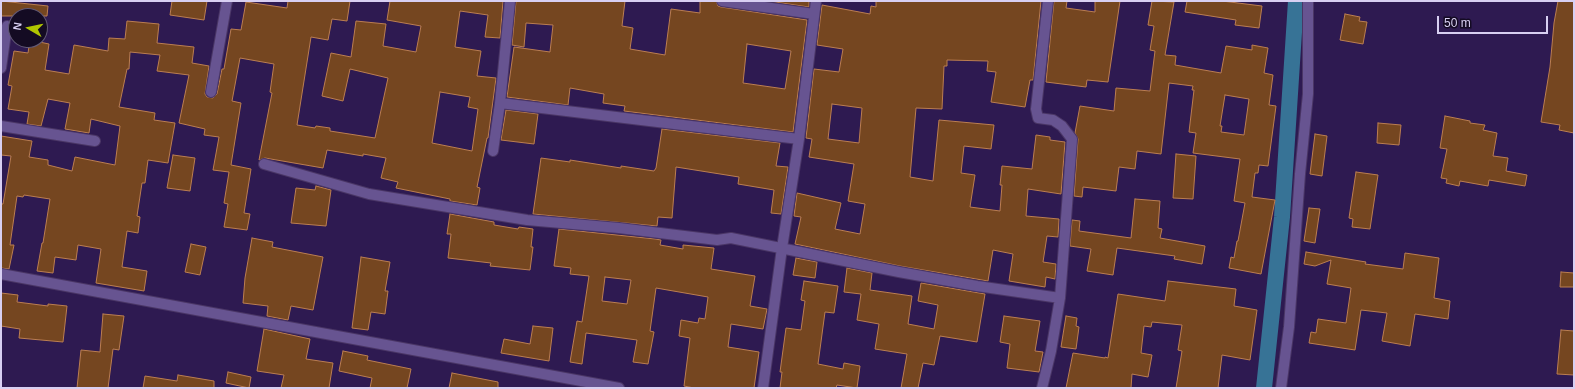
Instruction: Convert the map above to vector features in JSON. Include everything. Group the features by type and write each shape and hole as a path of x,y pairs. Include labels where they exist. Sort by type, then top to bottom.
{"street":[{"path":"211,92 228,1"},
{"path":"493,151 500,103 510,1"},
{"path":"722,1 814,14"},
{"path":"763,388 782,248 799,139 816,1"},
{"path":"1042,388 1051,351 1060,298 1072,139 1062,126 1053,120 1038,118 1036,109 1048,1"},
{"path":"1281,388 1289,327 1300,174 1308,94 1308,1"},
{"path":"1,68 7,26"},
{"path":"500,103 799,139"},
{"path":"1,126 95,141"},
{"path":"264,164 369,194 526,220 619,228 717,240 731,238 923,276 1060,298"},
{"path":"1,274 619,388"}],"building":[{"path":"1,1 48,6 48,8 8,8 8,16 1,16"},
{"path":"172,1 207,1 204,20 170,15"},
{"path":"288,1 350,1 347,21 332,19 328,40 311,37 297,125 315,128 316,126 330,128 330,131 375,138 388,78 350,69 343,101 322,96 331,53 351,57 356,21 386,24 383,46 416,52 421,26 387,20 390,1 503,1 500,38 485,37 488,15 460,11 455,47 481,51 477,76 496,78 488,138 477,187 480,188 477,205 450,201 450,199 396,188 398,182 381,178 386,158 327,150 323,168 265,158 259,160 272,93 270,92 274,64 240,58 232,101 241,103 231,165 251,169 244,213 250,214 247,230 224,227 228,204 224,203 229,172 213,170 219,137 204,135 205,129 179,123 189,75 157,71 160,55 130,52 129,69 127,69 119,107 155,113 154,120 175,123 168,163 148,160 145,183 142,183 137,216 140,217 138,233 127,231 122,267 147,271 144,291 96,283 101,249 78,245 76,260 55,257 53,273 37,271 50,199 24,195 23,197 17,196 10,245 14,245 9,269 1,268 1,204 3,204 11,156 1,155 1,136 32,141 29,157 48,160 48,165 72,171 75,157 115,165 120,126 91,119 89,133 65,129 70,103 48,99 41,126 27,124 29,112 8,109 12,86 8,85 14,51 28,53 29,48 48,48 49,44 45,70 69,74 74,45 108,51 109,38 125,39 127,21 159,24 157,43 194,47 192,63 209,66 205,94 207,97 213,98 217,94 222,69 224,69 231,29 241,30 246,2 287,8","holes":["440,92 470,97 468,107 478,109 472,151 432,143"]},
{"path":"516,1 625,1 622,26 633,28 630,49 665,55 671,9 700,13 700,1 716,1 718,6 721,7 807,20 793,132 624,111 625,106 603,103 604,94 570,88 568,105 507,97 514,47 550,52 553,25 526,23 524,47 512,45","holes":["747,44 791,51 785,89 743,83"]},
{"path":"768,1 809,1 809,7"},
{"path":"876,1 1041,1 1033,80 1030,80 1025,107 991,102 996,72 987,71 988,61 947,60 947,66 944,66 942,109 916,108 910,177 933,181 939,120 994,125 991,149 964,146 961,173 975,175 970,207 1000,211 1002,166 1032,169 1036,135 1050,137 1050,140 1065,142 1061,194 1028,189 1026,216 1059,219 1058,237 1047,236 1043,262 1056,264 1055,279 1046,277 1045,287 1009,281 1013,254 993,250 988,281 900,266 795,244 801,217 794,216 797,193 841,203 835,229 860,234 865,204 848,201 854,164 809,157 812,139 806,138 814,69 839,72 843,49 817,45 822,5 870,14 871,6 876,7","holes":["832,104 862,108 859,143 828,139"]},
{"path":"1054,1 1067,1 1066,8 1095,12 1095,1 1120,1 1108,82 1087,80 1086,87 1046,82"},
{"path":"1152,1 1174,2 1165,55 1176,56 1175,65 1221,73 1226,46 1252,50 1252,45 1268,48 1264,73 1273,75 1269,105 1276,106 1268,166 1259,165 1258,173 1255,173 1252,197 1275,200 1261,274 1229,268 1231,257 1234,258 1245,203 1234,201 1240,159 1193,153 1196,133 1189,132 1194,90 1192,90 1193,86 1169,83 1161,154 1137,151 1135,169 1119,167 1116,191 1083,187 1082,197 1074,196 1078,139 1075,133 1080,106 1114,111 1116,88 1150,91 1155,51 1150,50 1154,26 1148,25","holes":["1225,95 1249,99 1244,135 1221,132 1222,126 1220,126"]},
{"path":"1187,1 1222,1 1262,6 1259,28 1235,25 1236,20 1185,12"},
{"path":"1558,1 1574,1 1574,133 1559,130 1560,125 1541,122 1550,67 1554,23"},
{"path":"1345,14 1360,17 1359,21 1367,22 1363,44 1340,40"},
{"path":"506,110 538,114 534,144 501,140"},
{"path":"1445,116 1470,121 1470,123 1485,125 1483,130 1497,133 1493,156 1508,158 1506,171 1527,175 1525,186 1489,180 1488,186 1460,181 1459,186 1446,183 1447,179 1441,178 1447,149 1440,148"},
{"path":"1378,123 1401,125 1399,145 1377,143"},
{"path":"662,129 780,143 776,166 788,167 781,214 771,213 774,190 738,184 739,177 676,167 672,218 658,217 657,226 533,214 541,158 570,162 570,160 621,168 621,166 654,171 656,168"},
{"path":"1315,134 1327,136 1322,176 1310,174"},
{"path":"1176,154 1196,156 1193,199 1173,198"},
{"path":"173,155 195,158 190,191 167,188"},
{"path":"1356,172 1378,175 1370,229 1352,227 1353,219 1349,218"},
{"path":"316,186 331,190 326,226 291,223 296,188 315,190"},
{"path":"1135,199 1160,201 1158,228 1162,229 1160,238 1205,246 1202,264 1174,259 1175,256 1117,248 1113,275 1087,271 1091,249 1070,246 1072,220 1080,221 1079,231 1131,238"},
{"path":"1309,208 1320,209 1315,243 1304,241"},
{"path":"450,214 494,222 494,225 518,229 519,227 533,229 531,247 533,247 530,270 490,266 491,263 448,258 451,234 447,234"},
{"path":"559,229 655,239 661,240 660,245 683,249 683,245 714,248 711,269 755,276 750,306 767,309 763,329 731,324 728,347 759,352 754,388 694,388 684,386 690,338 679,336 681,320 698,323 699,318 705,319 708,297 656,288 650,331 654,332 648,364 633,362 637,340 586,333 582,364 570,362 577,321 582,322 589,276 570,274 571,268 554,266","holes":["605,277 631,280 627,304 602,301"]},
{"path":"252,238 273,242 272,247 323,257 313,310 291,306 288,320 267,316 268,306 243,303 245,278"},
{"path":"191,244 206,247 200,275 185,272"},
{"path":"1306,252 1366,262 1365,264 1403,269 1405,253 1439,258 1434,298 1450,301 1448,319 1415,314 1410,346 1382,341 1387,313 1361,310 1355,350 1309,343 1311,332 1316,333 1318,319 1346,323 1351,288 1327,284 1331,260 1315,266 1304,264"},
{"path":"361,257 390,262 385,291 388,291 385,314 371,312 368,330 352,328"},
{"path":"796,258 817,262 815,278 793,275"},
{"path":"847,268 872,273 870,290 912,296 908,324 934,329 938,305 918,301 921,283 985,294 977,342 940,336 934,365 923,363 918,388 901,388 907,354 875,349 879,324 857,320 861,294 844,292"},
{"path":"1561,272 1574,273 1574,287 1560,287"},
{"path":"804,281 838,286 834,313 825,312 818,364 843,369 844,363 860,366 857,388 837,385 836,388 780,388 782,372 780,372 786,328 801,330 805,301 801,300"},
{"path":"1168,281 1236,289 1234,306 1257,310 1250,360 1222,355 1218,388 1176,388 1182,351 1178,350 1182,325 1152,322 1151,327 1144,326 1141,353 1152,355 1148,377 1132,374 1131,388 1066,388 1073,353 1108,358 1118,294 1165,301"},
{"path":"1,293 18,295 17,302 48,306 48,304 67,306 63,342 19,338 20,329 1,326"},
{"path":"103,314 124,316 119,350 113,349 108,388 77,388 81,350 100,352"},
{"path":"1004,316 1040,321 1035,351 1043,352 1039,372 1007,368 1010,344 1000,342"},
{"path":"1066,316 1077,318 1076,326 1079,327 1076,349 1061,347"},
{"path":"533,326 553,328 549,361 501,353 504,339 530,344"},
{"path":"264,329 310,339 306,359 333,363 329,388 281,388 284,375 257,371"},
{"path":"1561,330 1574,331 1574,375 1557,374"},
{"path":"343,351 368,356 367,360 411,369 407,388 370,388 372,378 339,371"},
{"path":"228,372 251,377 249,388 226,383"},
{"path":"452,373 498,382 498,388 449,388"},
{"path":"178,375 214,381 214,388 143,388 145,376 177,381"}],"waterway":[{"path":"1264,388 1282,217 1296,1"}]}
